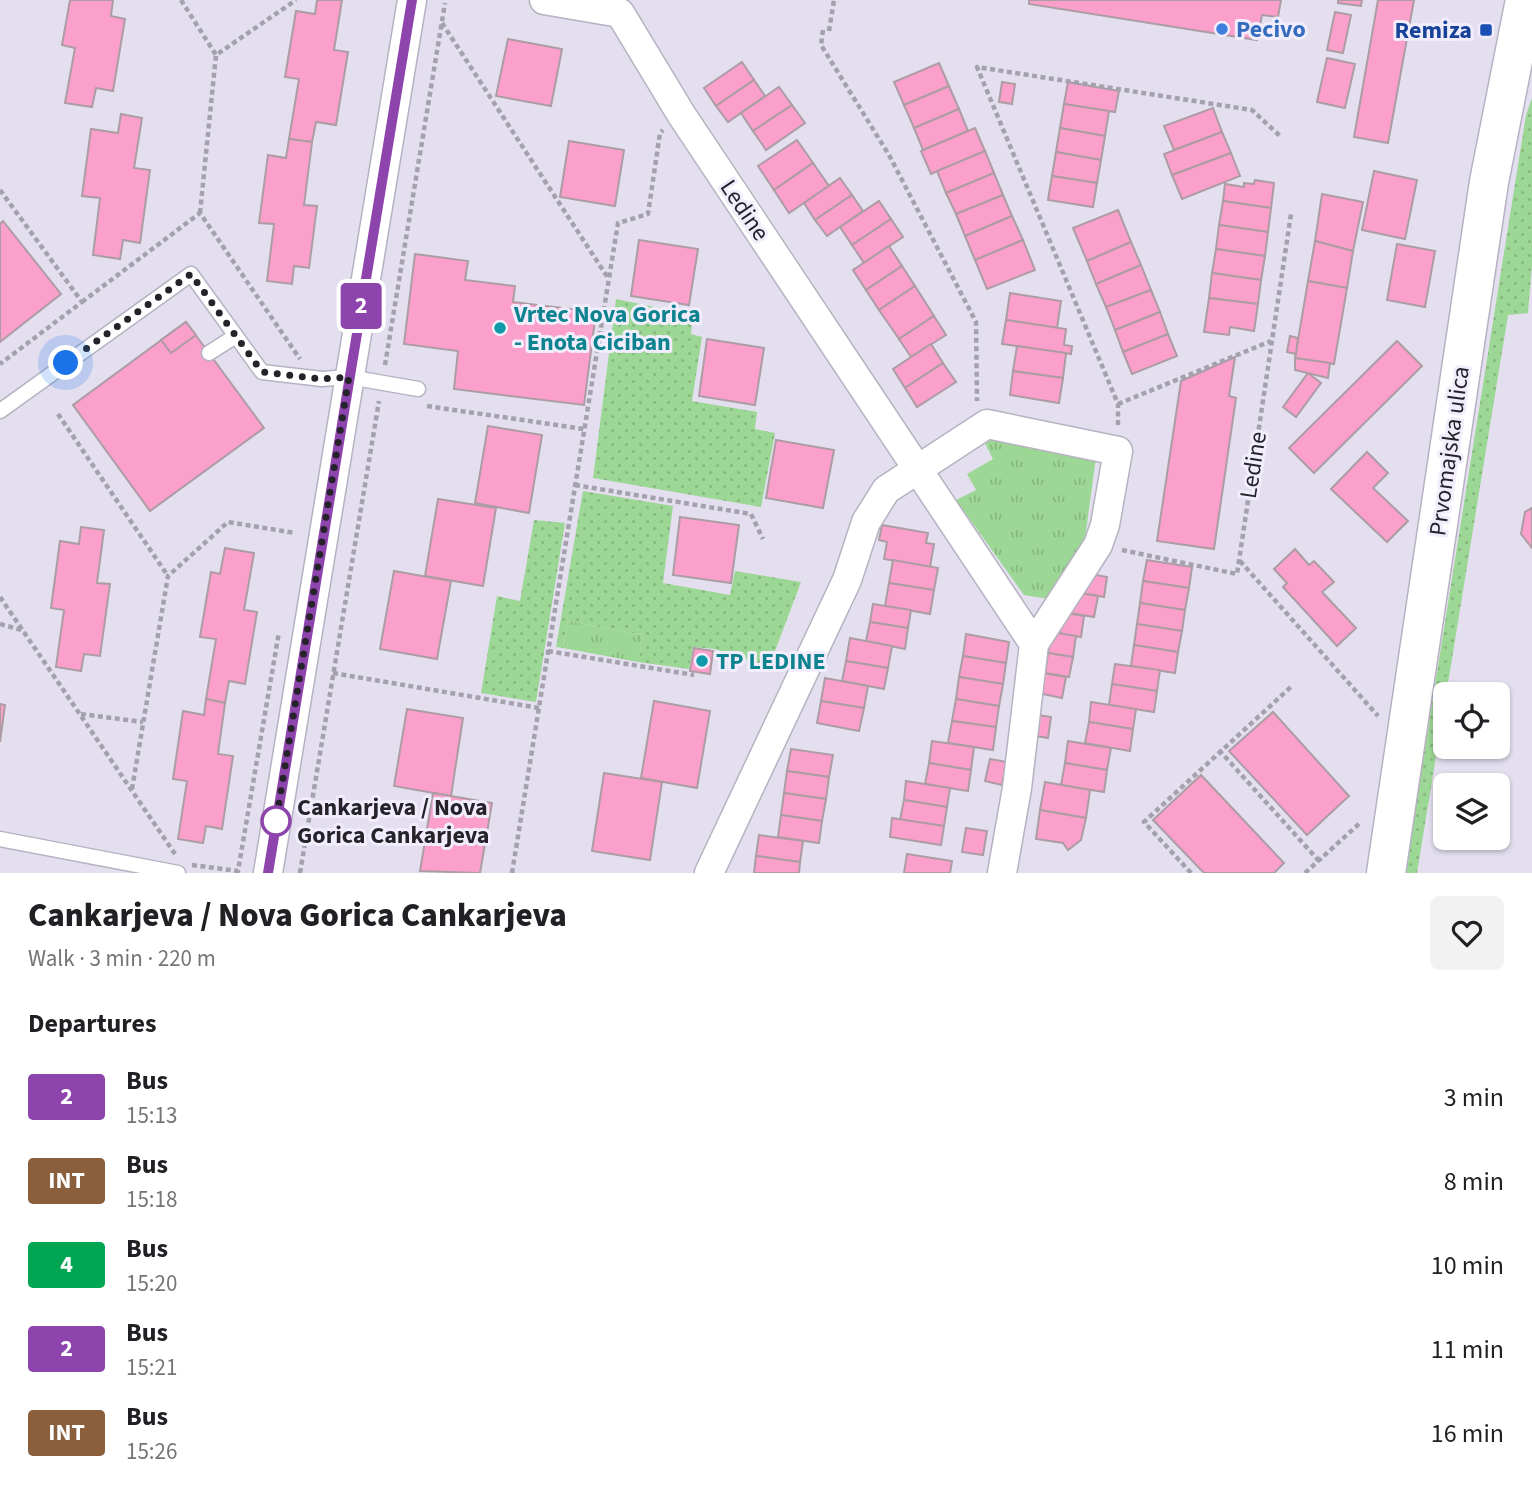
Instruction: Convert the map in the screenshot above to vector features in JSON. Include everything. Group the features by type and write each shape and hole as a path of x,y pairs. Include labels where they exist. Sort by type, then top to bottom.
{"street":[{"path":"268,873 412,0"},
{"name":"Ledine","path":"544,0 620,13 681,114 1034,644"},
{"name":"Prvomajska ulica","path":"1386,873 1489,182 1526,14"},
{"path":"709,873 847,580 866,522 886,490 987,424 1118,451 1105,526 1098,545 1034,644 1017,788 1002,873"}],"lane":[{"path":"0,411 191,274 234,337 262,372 322,379 349,377 382,383 417,397"},
{"path":"209,353 234,337"},
{"path":"0,839 178,873"}],"path":[{"path":"181,0 216,55 200,213"},
{"path":"216,55 296,0"},
{"path":"834,0 821,45 889,155 976,322 978,430"},
{"path":"300,873 445,3"},
{"path":"442,23 608,279"},
{"path":"1118,451 1118,404 977,67 1252,110 1280,135"},
{"path":"512,873 618,223 648,214 660,133 681,114"},
{"path":"0,190 82,302 0,363"},
{"name":"Ledine","path":"1239,560 1291,214"},
{"path":"1118,404 1272,340"},
{"path":"417,397 584,429"},
{"path":"58,414 167,576"},
{"path":"575,485 751,514 763,540"},
{"path":"132,790 167,576 228,522 295,533"},
{"path":"1098,545 1237,575 1239,560"},
{"path":"1239,560 1373,712 1388,723"},
{"path":"0,597 155,824"},
{"path":"0,624 22,630"},
{"path":"548,651 694,675"},
{"path":"333,673 539,708"},
{"path":"1191,873 1144,822 1219,750 1293,685"},
{"path":"80,714 143,722"},
{"path":"1219,750 1319,860"},
{"path":"1305,873 1399,788"}],"green space":[{"path":"1532,98 1532,265 1528,313 1508,315 1448,682 1435,682 1526,115"},
{"path":"616,299 693,315 691,334 702,337 692,401 757,412 755,429 775,433 761,507 593,478"},
{"path":"1003,434 1096,457 1083,554 1055,600 1024,595 956,500 976,490 967,474 993,459 985,443"},
{"path":"583,491 673,506 663,583 730,595 735,571 801,582 769,667 715,649 693,647 689,669 638,662 643,635 568,621 563,648 556,647"},
{"path":"534,520 565,523 536,702 481,693 497,596 520,601"},
{"path":"568,621 643,635 638,662 563,648"},
{"path":"1433,698 1433,759 1436,759 1417,873 1405,873"}],"building":[{"path":"70,0 113,0 111,16 125,19 113,91 96,88 92,107 65,103 75,48 62,45"},
{"path":"317,0 342,0 334,50 348,52 336,125 316,122 312,142 289,139 299,79 285,77 296,11 315,14"},
{"name":"Pecivo","path":"1029,0 1281,0 1278,17 1262,15 1257,40 1029,4"},
{"path":"1338,0 1362,0 1361,6 1338,3"},
{"path":"1378,0 1414,0 1388,143 1354,137"},
{"path":"1335,12 1351,15 1343,53 1327,50"},
{"path":"508,39 562,49 551,106 496,96"},
{"path":"1327,58 1355,64 1345,108 1317,102"},
{"path":"742,62 754,80 716,106 704,88"},
{"path":"939,63 949,86 904,105 894,82"},
{"path":"754,80 765,96 728,122 716,106"},
{"path":"1002,82 1015,84 1012,104 999,102"},
{"path":"1068,82 1119,91 1115,112 1064,104"},
{"path":"949,86 959,109 914,128 904,105"},
{"path":"779,87 792,105 753,131 741,113"},
{"path":"1064,104 1109,111 1105,136 1060,128"},
{"path":"792,105 805,123 766,150 753,131"},
{"path":"1213,108 1222,132 1174,150 1164,126"},
{"path":"959,109 968,131 923,150 914,128"},
{"path":"121,114 142,118 134,168 150,170 140,243 123,240 120,259 93,255 100,198 82,196 91,129 118,133"},
{"path":"975,128 985,151 931,174 921,151"},
{"path":"1060,128 1105,136 1101,160 1056,152"},
{"path":"1222,132 1231,153 1172,175 1164,154"},
{"path":"289,139 312,142 304,205 317,206 309,268 294,266 292,284 267,281 274,224 259,223 268,155 286,158"},
{"path":"797,140 813,163 774,190 758,166"},
{"path":"569,141 624,150 615,206 560,197"},
{"path":"985,151 994,173 946,193 937,171"},
{"path":"1056,152 1101,160 1097,183 1052,176"},
{"path":"1231,153 1240,176 1182,199 1172,175"},
{"path":"813,163 829,186 789,213 774,190"},
{"path":"1374,171 1417,180 1405,239 1362,230"},
{"path":"994,173 1003,195 956,214 946,193"},
{"path":"1052,176 1097,183 1093,207 1048,200"},
{"path":"840,178 852,195 815,220 804,203"},
{"path":"1255,180 1274,183 1271,208 1223,201 1225,184 1244,187 1244,183 1254,184"},
{"path":"1322,194 1363,202 1353,251 1315,241"},
{"path":"852,195 863,211 827,236 815,220"},
{"path":"1003,195 1012,216 965,236 956,214"},
{"path":"879,201 891,219 852,245 840,227"},
{"path":"1223,201 1271,208 1268,232 1219,225"},
{"path":"1118,210 1131,242 1087,261 1073,228"},
{"path":"1012,216 1023,240 975,260 965,236"},
{"path":"891,219 903,237 864,263 852,245"},
{"path":"3,221 61,294 0,342 0,224"},
{"path":"1219,225 1268,232 1265,256 1216,249"},
{"path":"639,240 698,249 689,305 631,296"},
{"path":"1023,240 1035,270 987,289 975,260"},
{"path":"1315,241 1353,251 1347,288 1308,281"},
{"path":"1131,242 1141,265 1096,284 1087,261"},
{"path":"1397,244 1435,251 1425,307 1387,300"},
{"path":"889,246 902,266 866,290 853,270"},
{"path":"1216,249 1265,256 1261,280 1212,273"},
{"name":"Vrtec Nova Gorica - Enota Ciciban","path":"415,254 468,261 465,280 515,286 513,302 596,312 584,405 454,389 458,351 404,344"},
{"path":"1141,265 1151,290 1106,307 1096,284"},
{"path":"902,266 915,286 879,310 866,290"},
{"path":"1212,273 1261,280 1258,304 1209,298"},
{"path":"1308,281 1347,288 1334,364 1295,358"},
{"path":"915,286 934,316 899,339 879,310"},
{"path":"1151,290 1160,312 1115,330 1106,307"},
{"path":"1010,293 1061,301 1057,328 1006,320"},
{"path":"1209,298 1258,304 1254,331 1230,327 1229,335 1204,332"},
{"path":"1160,312 1168,334 1123,352 1115,330"},
{"path":"934,316 946,335 911,357 899,339"},
{"path":"1006,320 1066,329 1064,345 1072,346 1071,354 1002,344"},
{"path":"186,322 264,428 150,511 73,405"},
{"path":"186,322 196,335 171,353 161,340"},
{"path":"1168,334 1177,356 1132,374 1123,352"},
{"path":"1290,336 1298,338 1296,354 1287,352"},
{"path":"707,339 764,348 755,405 699,396"},
{"path":"1397,341 1422,366 1314,473 1289,448"},
{"path":"931,344 943,363 905,388 893,369"},
{"path":"1017,346 1066,353 1063,378 1013,371"},
{"path":"1235,357 1229,396 1236,398 1214,549 1157,541 1181,381"},
{"path":"1295,358 1330,363 1328,378 1295,370"},
{"path":"943,363 956,382 917,407 905,388"},
{"path":"1013,371 1063,378 1059,403 1010,395"},
{"path":"1308,373 1321,383 1296,417 1283,407"},
{"path":"488,426 542,435 529,513 475,503"},
{"path":"776,440 834,450 823,508 766,498"},
{"path":"1367,452 1388,473 1373,488 1408,521 1387,542 1331,489"},
{"path":"438,499 496,508 483,586 425,576"},
{"path":"1532,508 1532,548 1521,534 1525,512"},
{"path":"680,517 739,525 731,583 673,575"},
{"path":"882,525 928,533 926,543 934,544 930,567 884,559 887,542 879,540"},
{"path":"81,527 104,530 97,583 110,584 100,656 84,654 81,671 56,667 64,610 51,608 60,541 79,544"},
{"path":"225,548 254,553 244,610 257,612 245,684 229,681 225,703 206,699 216,639 200,637 211,572 220,574"},
{"path":"1295,549 1309,565 1314,561 1334,582 1322,592 1356,628 1337,646 1283,587 1287,583 1274,569"},
{"path":"893,560 938,568 934,590 889,583"},
{"path":"1147,560 1192,567 1189,588 1143,581"},
{"path":"394,571 451,581 437,659 380,649"},
{"path":"1085,573 1107,577 1104,597 1082,593"},
{"path":"1143,581 1189,588 1185,610 1140,603"},
{"path":"889,583 934,590 930,614 885,606"},
{"path":"1073,592 1098,596 1094,617 1070,613"},
{"path":"1140,603 1185,610 1182,631 1137,624"},
{"path":"873,604 911,610 908,628 870,622"},
{"path":"1061,612 1084,616 1081,637 1057,633"},
{"path":"870,622 908,628 905,649 866,641"},
{"path":"1137,624 1182,631 1178,652 1134,645"},
{"path":"1052,632 1076,636 1073,657 1048,653"},
{"path":"966,634 1009,642 1006,663 963,656"},
{"path":"850,638 892,646 888,668 846,661"},
{"path":"1134,645 1178,652 1175,673 1131,666"},
{"name":"TP LEDINE","path":"694,648 713,651 710,674 690,671"},
{"path":"1048,653 1073,657 1069,677 1045,673"},
{"path":"963,656 1006,663 1003,684 959,677"},
{"path":"846,661 888,668 884,689 842,681"},
{"path":"1115,664 1160,670 1157,691 1112,684"},
{"path":"1042,673 1066,677 1062,698 1038,693"},
{"path":"959,677 1003,684 999,706 956,699"},
{"path":"825,678 868,686 864,708 821,701"},
{"path":"1112,684 1157,691 1154,712 1109,705"},
{"path":"206,699 225,703 218,754 233,756 222,829 206,826 203,843 178,839 187,781 173,779 183,711 204,715"},
{"path":"956,699 999,706 996,727 952,721"},
{"path":"654,701 710,711 697,788 641,778"},
{"path":"821,701 864,708 859,731 817,723"},
{"path":"1091,702 1136,709 1133,729 1089,722"},
{"path":"0,704 5,705 0,742"},
{"path":"407,709 463,718 451,796 394,786"},
{"path":"1273,712 1349,796 1307,835 1229,751"},
{"path":"1032,714 1051,717 1048,738 1029,735"},
{"path":"952,721 996,727 993,750 948,743"},
{"path":"1089,722 1133,729 1130,751 1085,743"},
{"path":"932,741 974,747 971,770 929,763"},
{"path":"1068,741 1111,748 1107,770 1065,763"},
{"path":"791,749 833,755 829,777 787,771"},
{"path":"990,759 1007,762 1002,785 985,781"},
{"path":"929,763 971,770 968,791 925,784"},
{"path":"1065,763 1107,770 1104,792 1061,785"},
{"path":"787,771 829,777 826,799 784,793"},
{"path":"604,773 662,782 650,860 592,851"},
{"path":"1201,775 1284,863 1274,873 1204,873 1153,820"},
{"path":"906,781 950,788 947,807 904,800"},
{"path":"1045,782 1090,790 1086,818 1040,810"},
{"path":"433,793 492,803 480,873 420,871"},
{"path":"784,793 826,799 822,821 781,815"},
{"path":"904,800 947,807 944,826 900,820"},
{"path":"1040,810 1086,818 1081,840 1068,850 1063,843 1036,839"},
{"path":"781,815 822,821 819,843 778,837"},
{"path":"892,818 944,826 941,845 890,837"},
{"path":"966,828 987,831 983,855 962,852"},
{"path":"759,835 803,841 800,862 756,856"},
{"path":"907,854 952,861 950,873 904,873"},
{"path":"756,856 800,862 799,873 754,873"}],"bus line":[{"name":"2","path":"268,873 412,0"}],"place":[{"name":"Pecivo","path":"1222,29"},
{"name":"Remiza","path":"1486,30"},
{"name":"Vrtec Nova Gorica - Enota Ciciban","path":"500,328"},
{"name":"TP LEDINE","path":"702,661"},
{"name":"Cankarjeva / Nova Gorica Cankarjeva","path":"276,821"}],"route":[{"path":"66,363 191,274 234,337 262,372 322,379 349,377 276,821"}]}
